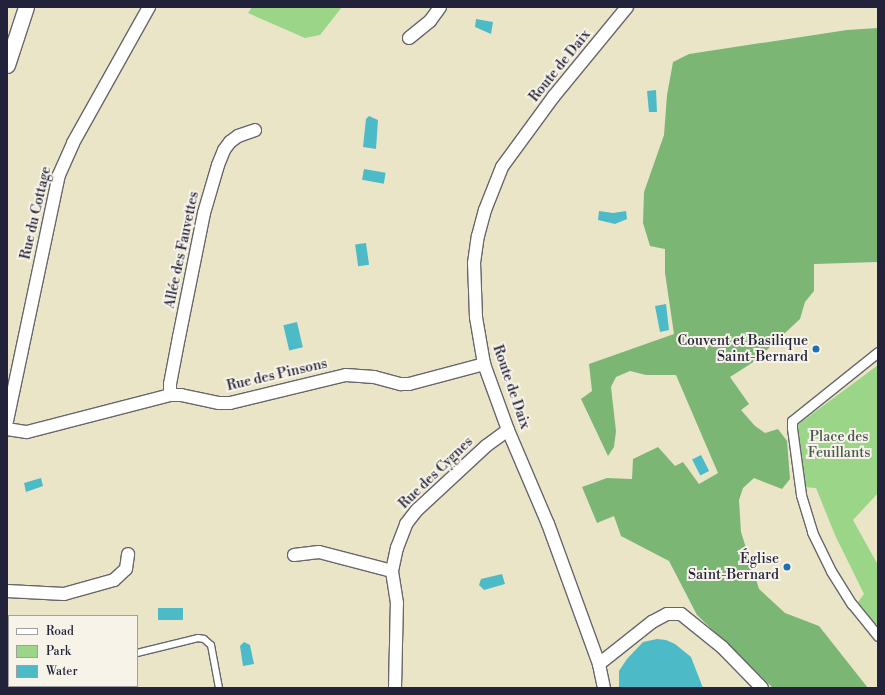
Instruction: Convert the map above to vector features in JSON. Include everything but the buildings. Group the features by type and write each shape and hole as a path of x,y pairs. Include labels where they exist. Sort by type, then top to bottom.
{"street":[{"path":"7,65 26,7"},
{"name":"Rue du Cottage","path":"7,421 59,175 73,144 149,7"},
{"path":"409,38 430,21 440,7"},
{"name":"Route de Daix","path":"604,688 599,664 548,524 508,430 484,364 476,317 474,263 480,229 491,193 509,156 554,96 627,7"},
{"name":"Allée des Fauvettes","path":"170,395 170,384 204,213 218,165 224,150 230,142 238,136 255,130"},
{"path":"878,352 792,421 800,495 812,532 831,571 852,604 878,636"},
{"name":"Rue des Pinsons","path":"7,428 27,432 170,395 181,395 219,403 230,403 346,375 374,377 401,384 409,384 484,364"},
{"name":"Rue des Cygnes","path":"395,688 397,603 392,571 401,536 411,517 486,446 508,430"},
{"path":"294,555 320,552 392,571"},
{"path":"7,592 64,594 114,580 126,569 128,554"},
{"path":"599,664 652,622 667,614 681,614 722,647 762,688"}],"lane":[{"path":"138,653 198,638 204,639 211,645 219,688"}],"green space":[{"path":"252,7 342,7 320,35 305,38 248,13"},
{"path":"878,28 878,262 814,264 814,291 805,302 800,319 755,361 730,377 749,404 741,410 755,426 765,433 778,429 787,441 790,479 782,489 754,478 743,488 739,500 741,532 759,589 785,613 819,626 868,688 773,688 697,615 669,561 621,536 614,516 597,523 582,487 607,478 632,479 633,459 658,447 675,466 683,462 699,484 718,473 676,375 646,375 630,371 616,377 611,387 616,431 614,447 608,456 581,399 592,391 589,364 674,334 665,273 665,249 650,246 643,223 644,192 664,135 667,95 673,62 689,54 847,30"},
{"name":"Place des Feuillants","path":"878,365 878,493 853,520 878,565 878,624 875,624 858,602 864,594 835,535 816,488 803,487 796,426"}],"water":[{"path":"476,19 493,22 491,34 475,27"},
{"path":"656,90 657,112 649,112 647,91"},
{"path":"369,116 378,120 376,149 363,147 366,119"},
{"path":"364,169 386,173 384,184 362,180"},
{"path":"599,211 613,213 626,211 627,219 615,224 598,220"},
{"path":"366,243 369,265 358,266 355,245"},
{"path":"666,304 669,330 660,332 655,306"},
{"path":"297,322 303,347 289,350 283,325"},
{"path":"701,455 709,471 700,476 692,460"},
{"path":"41,478 43,486 26,492 24,483"},
{"path":"502,574 505,584 484,590 479,585 481,579"},
{"path":"158,608 183,608 183,620 158,620"},
{"path":"657,639 666,640 675,644 691,657 703,688 619,688 619,671 627,659 643,642"},
{"path":"244,642 250,645 254,664 243,666 240,646"}],"place":[{"name":"Couvent et Basilique Saint-Bernard","path":"816,349"},
{"name":"Église Saint-Bernard","path":"787,567"}]}
